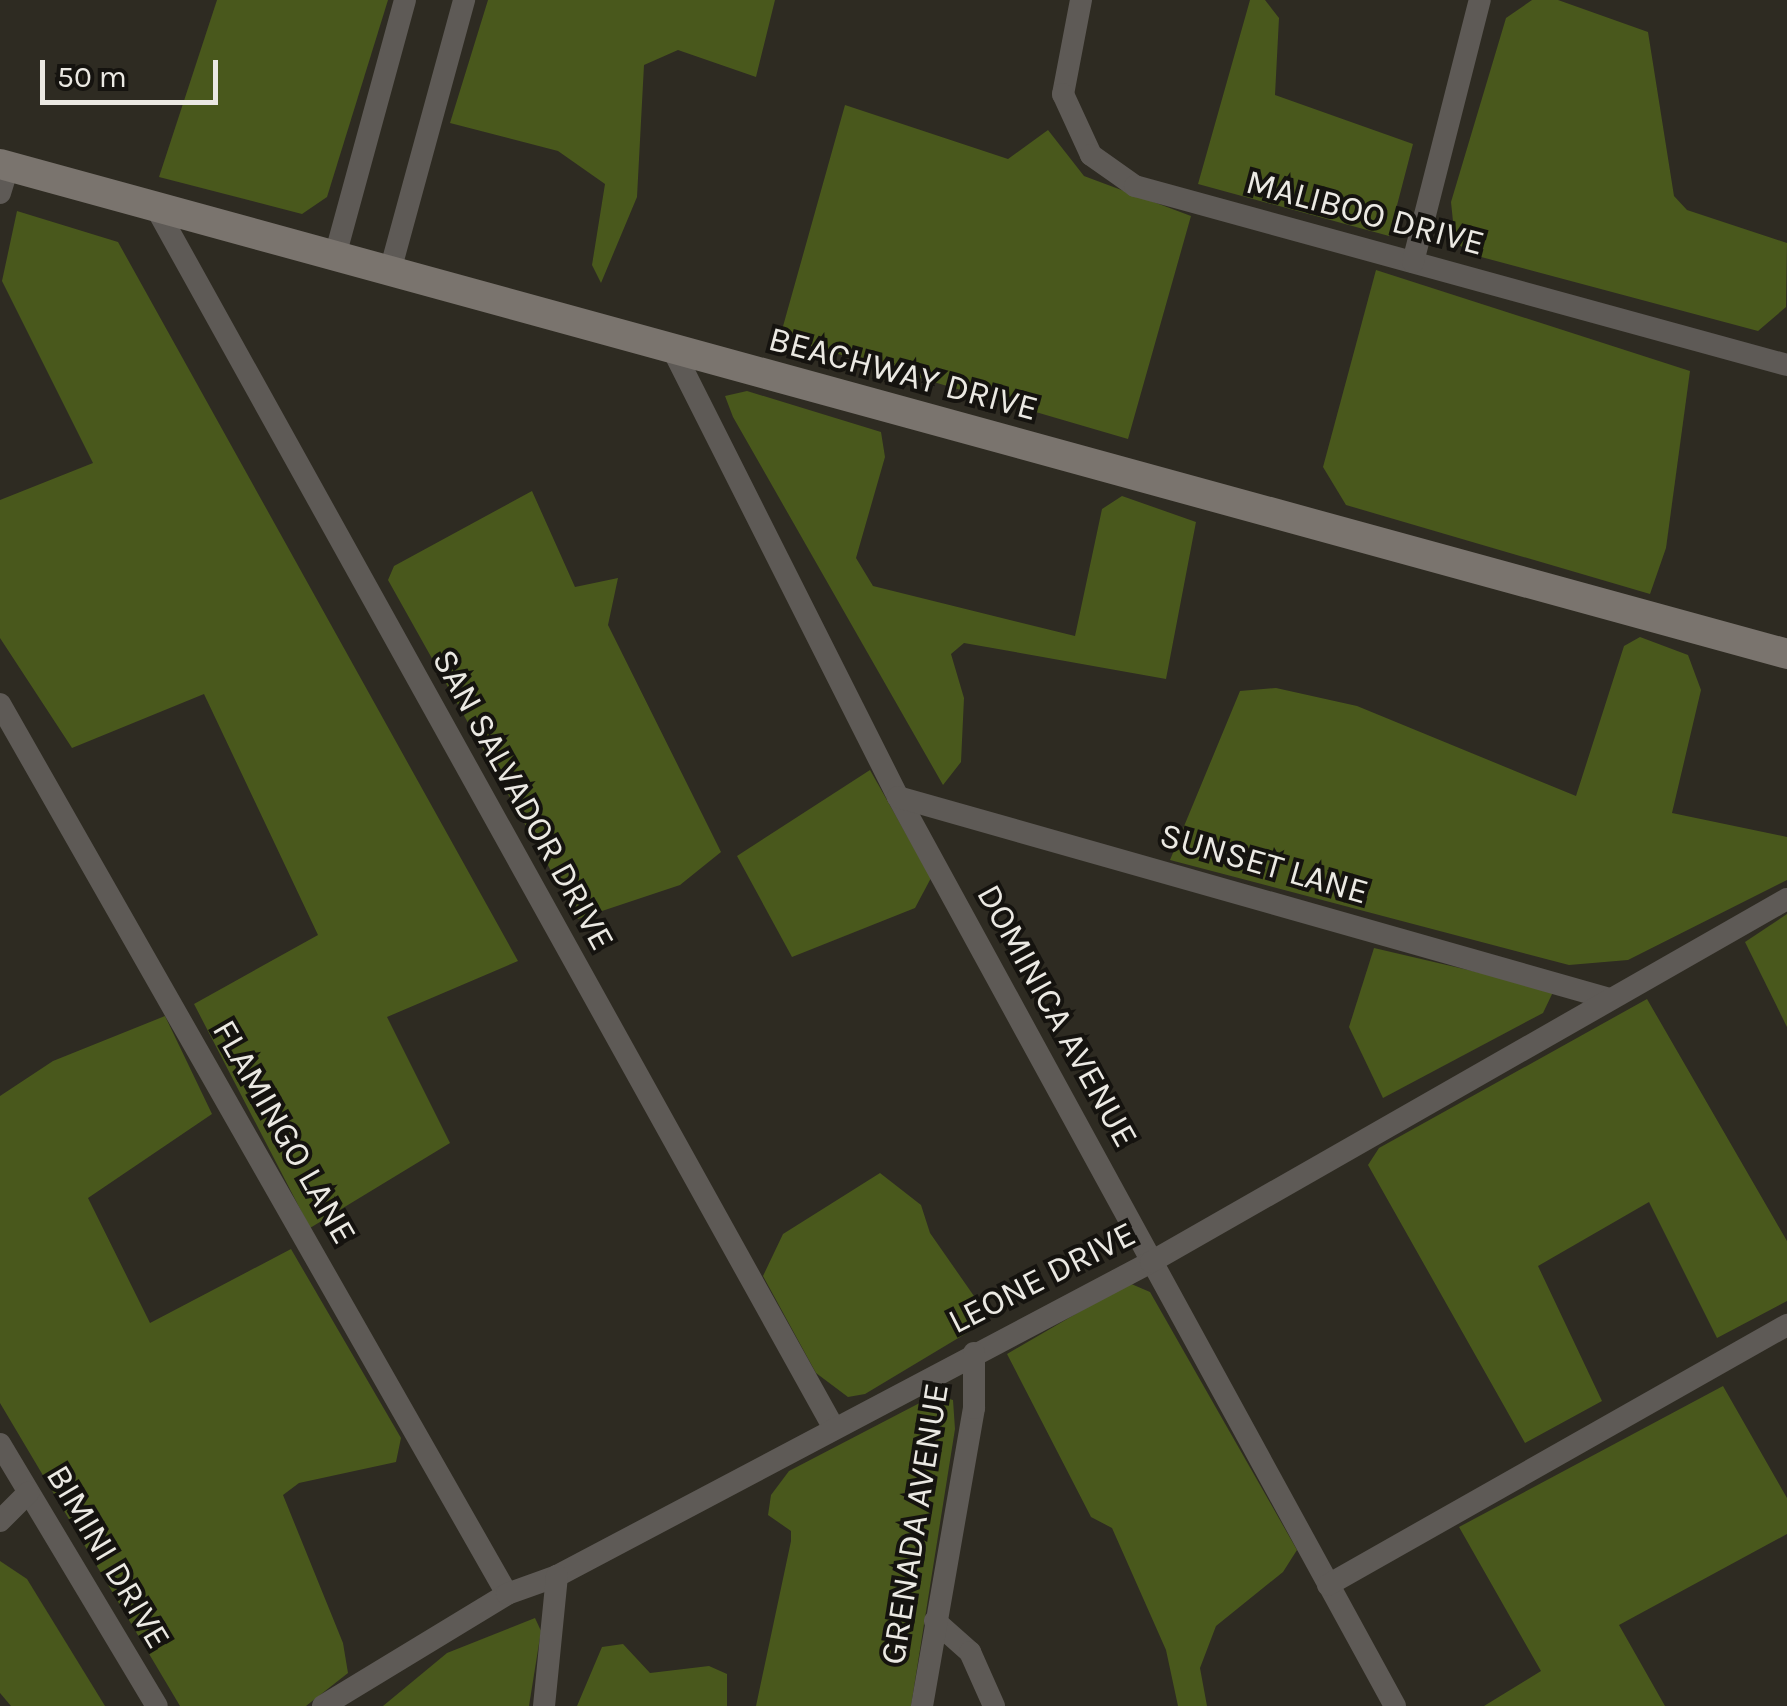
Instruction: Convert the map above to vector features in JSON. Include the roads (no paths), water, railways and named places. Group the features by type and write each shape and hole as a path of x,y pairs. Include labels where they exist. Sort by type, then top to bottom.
{"street":[{"path":"335,256 405,0"},
{"path":"390,272 464,0"},
{"name":"MALIBOO DRIVE","path":"1081,0 1064,94 1074,130 1114,175 1787,366"},
{"path":"1413,262 1480,0"},
{"name":"BEACHWAY DRIVE","path":"3,175 156,206 1787,654"},
{"name":"SAN SALVADOR DRIVE","path":"156,206 832,1425"},
{"name":"DOMINICA AVENUE","path":"673,350 898,796 1395,1706"},
{"name":"FLAMINGO LANE","path":"0,704 507,1594"},
{"name":"SUNSET LANE","path":"898,796 1610,999"},
{"name":"LEONE DRIVE","path":"323,1706 507,1594 557,1576 832,1425 1151,1262 1787,899"},
{"path":"1328,1585 1787,1325"},
{"name":"GRENADA AVENUE","path":"922,1706 974,1408 974,1353"},
{"name":"BIMINI DRIVE","path":"0,1444 157,1706"},
{"path":"0,1521 28,1493"},
{"path":"544,1706 557,1576"},
{"path":"935,1621 970,1652 994,1706"}]}
